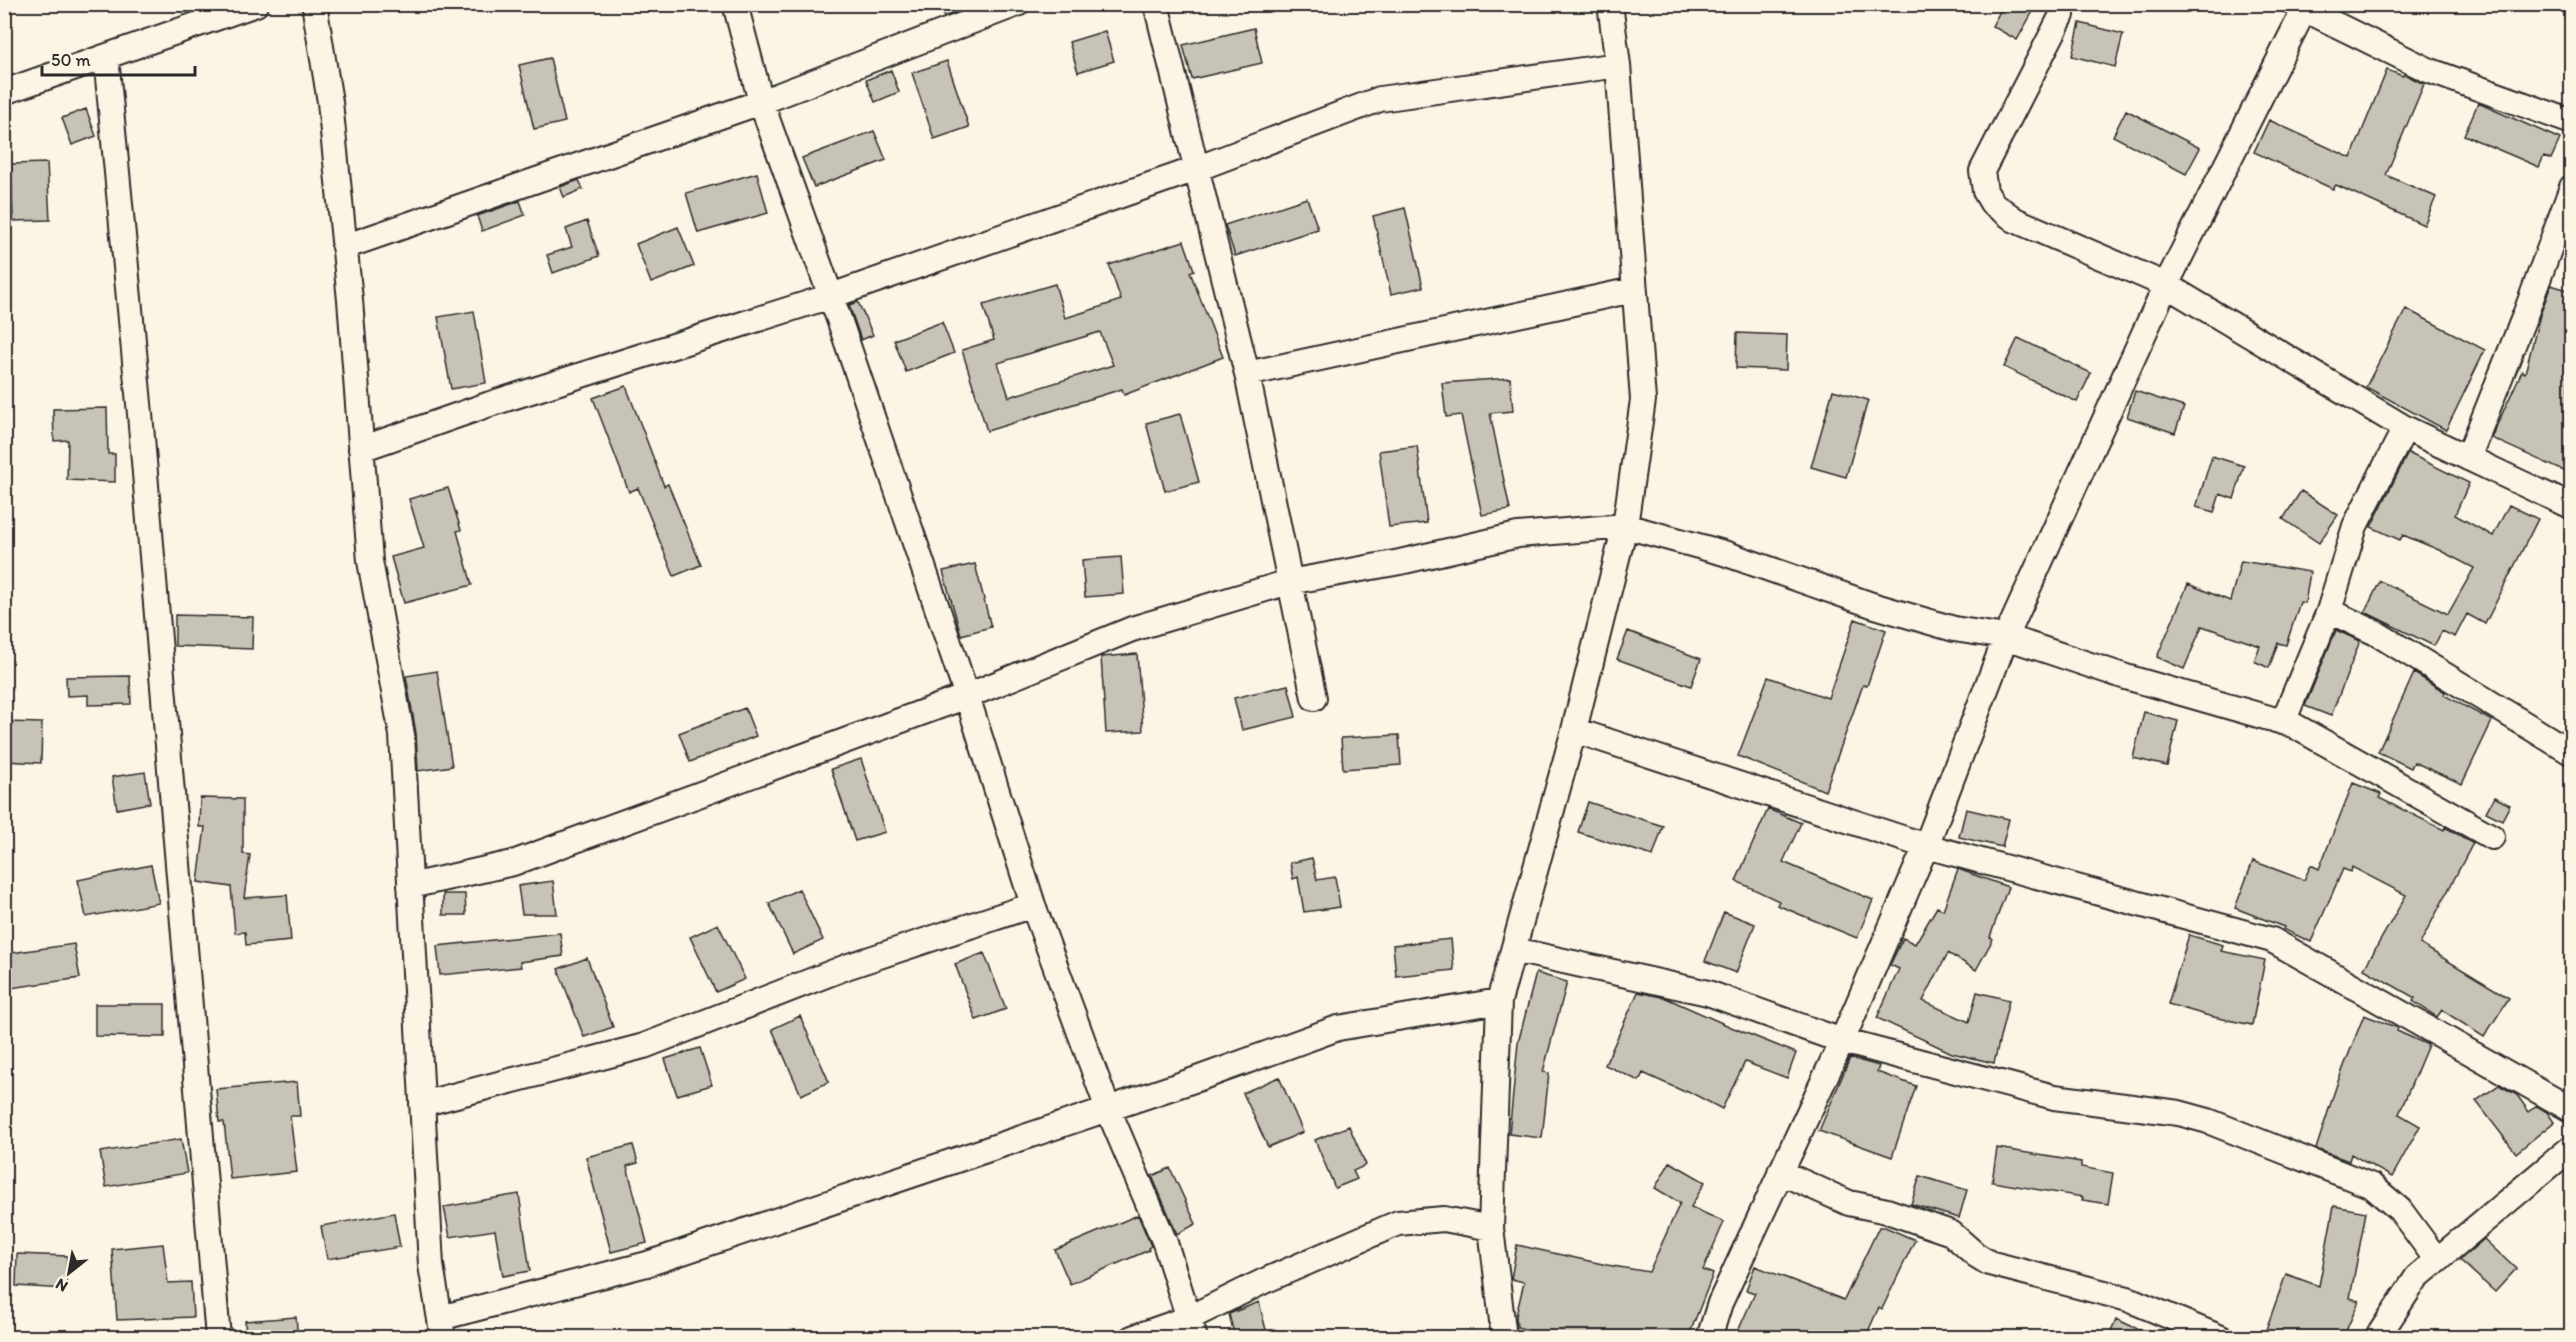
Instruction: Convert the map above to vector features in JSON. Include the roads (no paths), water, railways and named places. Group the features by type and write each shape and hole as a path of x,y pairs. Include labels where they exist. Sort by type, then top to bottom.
{"street":[{"path":"4,92 256,4"},
{"path":"314,4 330,102 370,561 402,735 431,1265 441,1328 647,1264 1108,1109 1338,1028 1499,1001"},
{"path":"735,4 761,102 831,296 968,696 1033,905 1108,1109 1165,1243 1192,1328"},
{"path":"344,247 761,102 1017,4"},
{"path":"1156,4 1247,374 1314,698"},
{"path":"1504,1338 1491,1228 1499,1001 1574,730 1625,526 1642,400 1618,65 1610,4"},
{"path":"1709,1338 1720,1303 1842,1041 1926,846 2006,637 2166,285 2302,6 2428,70 2571,122"},
{"path":"2062,15 1983,171 1985,191 1992,203 2015,220 2166,285 2405,428 2571,507"},
{"path":"106,57 141,414 218,1338"},
{"path":"361,449 490,404 831,296 1196,169 1380,99 1618,65"},
{"path":"2468,458 2525,315 2571,187"},
{"path":"1247,374 1633,290"},
{"path":"2283,722 2329,611 2355,526 2405,428"},
{"path":"410,886 513,863 968,696 1132,629 1289,582 1400,562 1518,535 1625,526 1724,553 1872,605 1954,629 2006,637 2126,677 2293,725 2492,837"},
{"path":"2329,611 2376,633 2571,753"},
{"path":"1574,730 1926,846 2272,940 2571,1110"},
{"path":"422,1104 644,1046 849,966 1033,905"},
{"path":"1514,950 1708,993 1842,1041 2054,1096 2179,1113 2208,1121 2372,1186 2400,1210 2437,1260"},
{"path":"2377,1338 2417,1277 2571,1147"},
{"path":"1780,1172 1849,1203 1887,1211 1951,1233 1989,1263 2128,1299 2221,1338"},
{"path":"1132,1338 1192,1328 1262,1282 1398,1223 1444,1219 1491,1228"}]}
